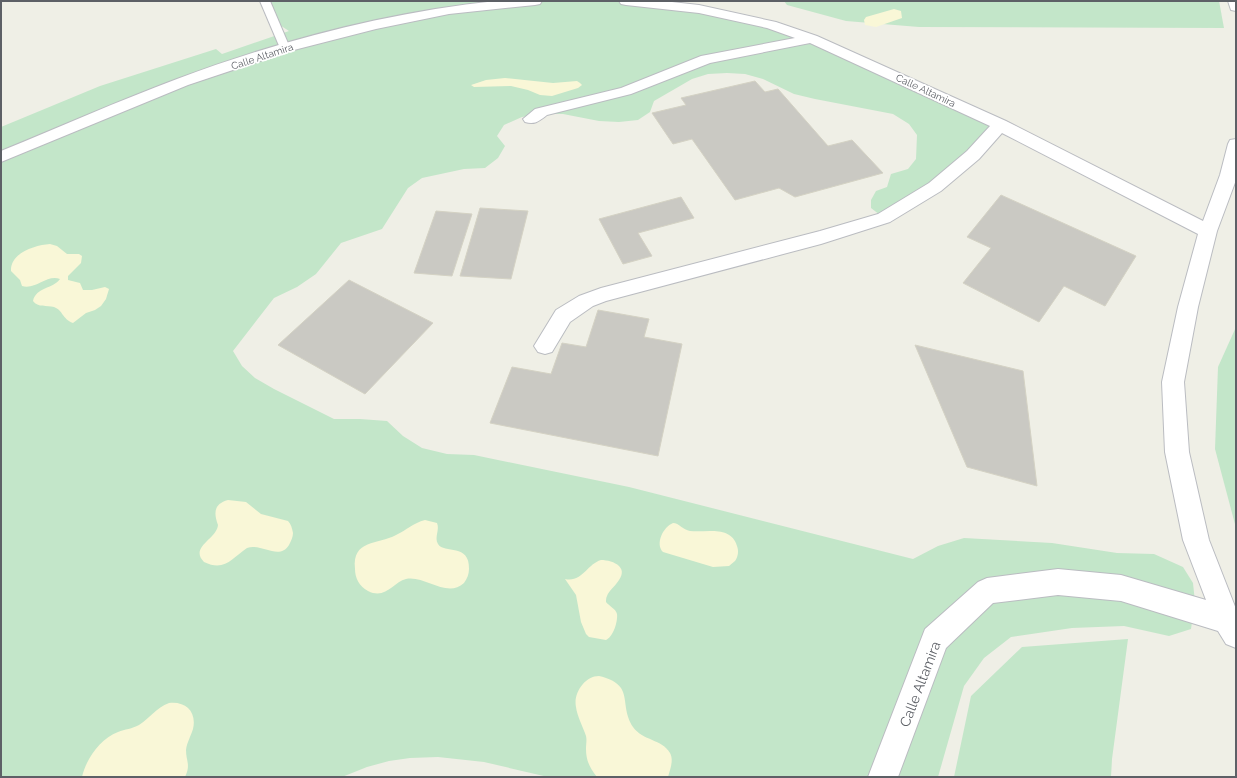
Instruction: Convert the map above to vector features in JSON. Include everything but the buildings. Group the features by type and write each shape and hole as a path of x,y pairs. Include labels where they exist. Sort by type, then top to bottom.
{"street":[{"name":"Calle Altamira","path":"1,157 183,82 286,48 375,25 449,10 535,1"},
{"name":"Calle Altamira","path":"626,1 664,3 699,9 771,25 812,39 1000,125 1208,231"},
{"path":"1235,1 1236,7"},
{"path":"531,119 541,112 626,91 706,58 812,39"},
{"path":"545,346 563,316 586,301 601,295 821,237 884,218 935,187 973,155 1000,125"},
{"path":"1232,627 1196,540 1177,452 1173,382 1188,307 1208,231 1229,175 1236,144"},
{"name":"Calle Altamira","path":"883,777 906,719 935,638 987,591 1058,582 1121,588 1232,627"}],"lane":[{"path":"265,1 286,48"}],"green space":[{"path":"268,1 480,1 484,4 535,1 626,1 771,25 1000,125 973,155 884,218 871,208 871,200 876,191 887,187 891,174 908,169 916,159 917,135 909,124 893,114 794,94 763,79 745,74 727,73 708,74 692,79 654,101 650,112 638,120 619,122 599,121 563,114 543,114 522,117 504,125 497,136 505,146 498,158 485,168 464,169 422,178 408,188 382,229 341,243 316,274 297,287 274,298 233,351 242,366 255,378 334,419 387,421 403,436 422,448 447,454 474,455 629,487 913,559 938,546 964,538 1052,543 1117,553 1154,554 1183,567 1193,583 1195,602 1191,629 1169,636 1124,626 1072,628 1011,637 984,658 964,686 938,777 548,777 484,762 438,757 410,758 389,761 367,767 342,777 1,777 1,127 100,86 216,49 222,54 289,31 269,18 264,11"},
{"path":"784,1 1219,1 1224,28 919,27 846,21 787,5"},
{"path":"1236,327 1236,528 1215,449 1218,367"},
{"path":"1128,639 1112,759 1111,777 954,777 971,696 1022,647"}],"sand":[{"path":"894,9 901,11 902,18 876,27 865,25 864,20 866,17"},
{"path":"505,78 553,83 577,81 582,85 578,88 552,96 540,95 528,90 511,86 474,87 471,85 486,80"},
{"path":"50,244 57,246 67,254 79,254 82,256 81,263 68,276 68,280 80,283 83,290 92,290 105,287 109,289 106,299 101,306 86,313 73,323 69,321 57,308 37,305 33,301 38,293 53,285 60,279 55,278 27,287 22,286 20,280 11,271 15,259 24,251 37,246"},
{"path":"228,500 246,502 261,514 288,521 293,533 289,545 285,550 275,552 253,547 247,548 223,565 211,565 204,562 200,557 200,552 205,543 213,535 218,525 215,513 217,507"},
{"path":"425,520 437,523 437,541 441,547 456,550 465,556 468,561 469,571 464,583 450,589 421,580 406,579 389,590 380,593 368,591 362,587 357,579 355,569 355,559 358,552 368,544 389,538"},
{"path":"673,523 690,531 717,531 729,535 734,539 738,548 738,554 735,561 729,566 713,567 663,552 660,545 661,536 666,528"},
{"path":"601,560 606,560 619,566 622,574 606,598 606,602 615,611 617,617 613,633 606,640 589,637 586,634 581,622 576,595 565,579 580,576 592,565"},
{"path":"599,676 618,684 624,696 629,718 637,732 667,748 672,762 668,777 597,777 592,771 587,757 586,736 576,707 576,696 581,686 585,682"},
{"path":"169,703 185,706 192,713 193,717 193,729 186,750 188,766 185,777 82,777 90,757 105,739 118,732 139,725 160,708"}]}
